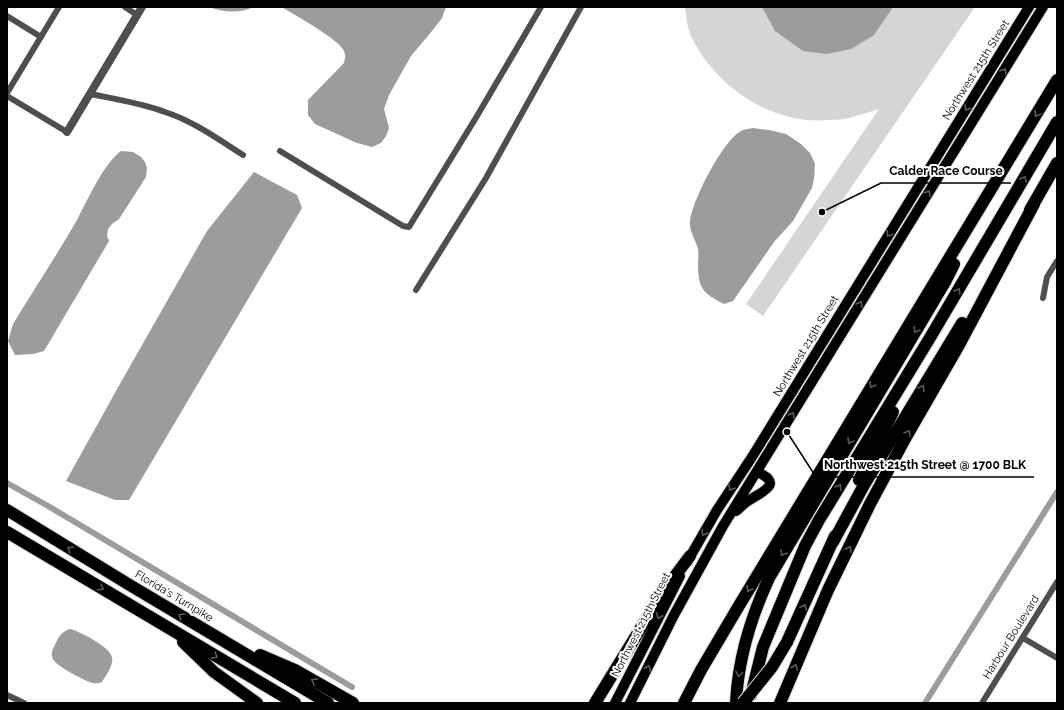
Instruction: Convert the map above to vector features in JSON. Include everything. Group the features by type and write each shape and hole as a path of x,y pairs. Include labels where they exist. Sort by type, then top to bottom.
{"highway":[{"path":"684,703 701,670 737,609 1057,80"},
{"path":"749,703 762,647 804,546 931,336 1057,122"},
{"path":"780,703 828,590 870,504 906,437 959,345 1057,163"},
{"path":"736,703 737,684 743,650 754,613 769,578 944,282 1001,172"},
{"path":"832,542 864,485 1034,204"},
{"path":"743,703 772,667 787,642 860,479 901,396 921,362 931,336"},
{"name":"Florida's Turnpike","path":"7,510 328,703"},
{"path":"7,532 295,703"},
{"path":"595,703 663,592 690,556"},
{"path":"169,629 214,672 257,703"},
{"path":"215,635 295,670 353,703"}],"main road":[{"name":"Northwest 215th Street","path":"615,703 690,556 717,510 752,457 1029,7"},
{"path":"630,703 686,592 729,516 1043,7"},
{"path":"994,86 991,78 995,62"},
{"path":"729,516 746,502 768,488 770,483 768,479 764,475 757,472"}],"street":[{"path":"7,93 59,7"},
{"path":"125,7 138,15"},
{"path":"7,96 67,132 142,7"},
{"path":"280,151 403,226 409,227 541,7"},
{"path":"416,290 486,178 581,7"},
{"path":"7,16 41,37"},
{"path":"90,94 126,101 166,112 197,126 243,155"},
{"path":"1043,298 1047,277 1057,260"},
{"name":"Harbour Boulevard","path":"982,703 1057,582"},
{"path":"1023,638 1057,658"},
{"path":"7,695 24,703"}],"shaded area":[{"path":"209,7 253,7 243,11 231,12"},
{"path":"282,7 446,7 442,18 411,56 389,95 384,109 389,128 381,143 372,147 357,143 315,124 308,115 308,100 344,63 345,54 334,40"},
{"path":"685,7 975,7 763,316 746,304 879,109 839,120 807,120 786,116 766,109 729,85 700,53 690,34"},
{"path":"762,7 893,7 874,35 851,49 827,54 803,51 775,31"},
{"path":"753,128 786,134 801,144 810,153 815,164 814,179 812,188 793,221 774,242 733,301 724,304 711,297 701,285 698,272 698,251 690,226 691,217 708,175 725,147 741,131"},
{"path":"121,151 133,152 141,157 147,168 146,177 119,219 108,229 107,236 109,241 44,351 33,354 15,355 8,341 13,324 77,220 102,173 108,164"},
{"path":"254,172 297,195 302,208 129,500 115,500 66,481 207,231"},
{"path":"69,629 79,632 100,644 110,653 112,663 102,682 94,683 71,673 53,659 52,652 57,640"}],"waterway":[{"path":"7,483 352,687"},
{"path":"925,703 1057,492"}],"place":[{"name":"Calder Race Course","path":"822,212"},
{"name":"Northwest 215th Street @ 1700 BLK","path":"787,432"}]}
